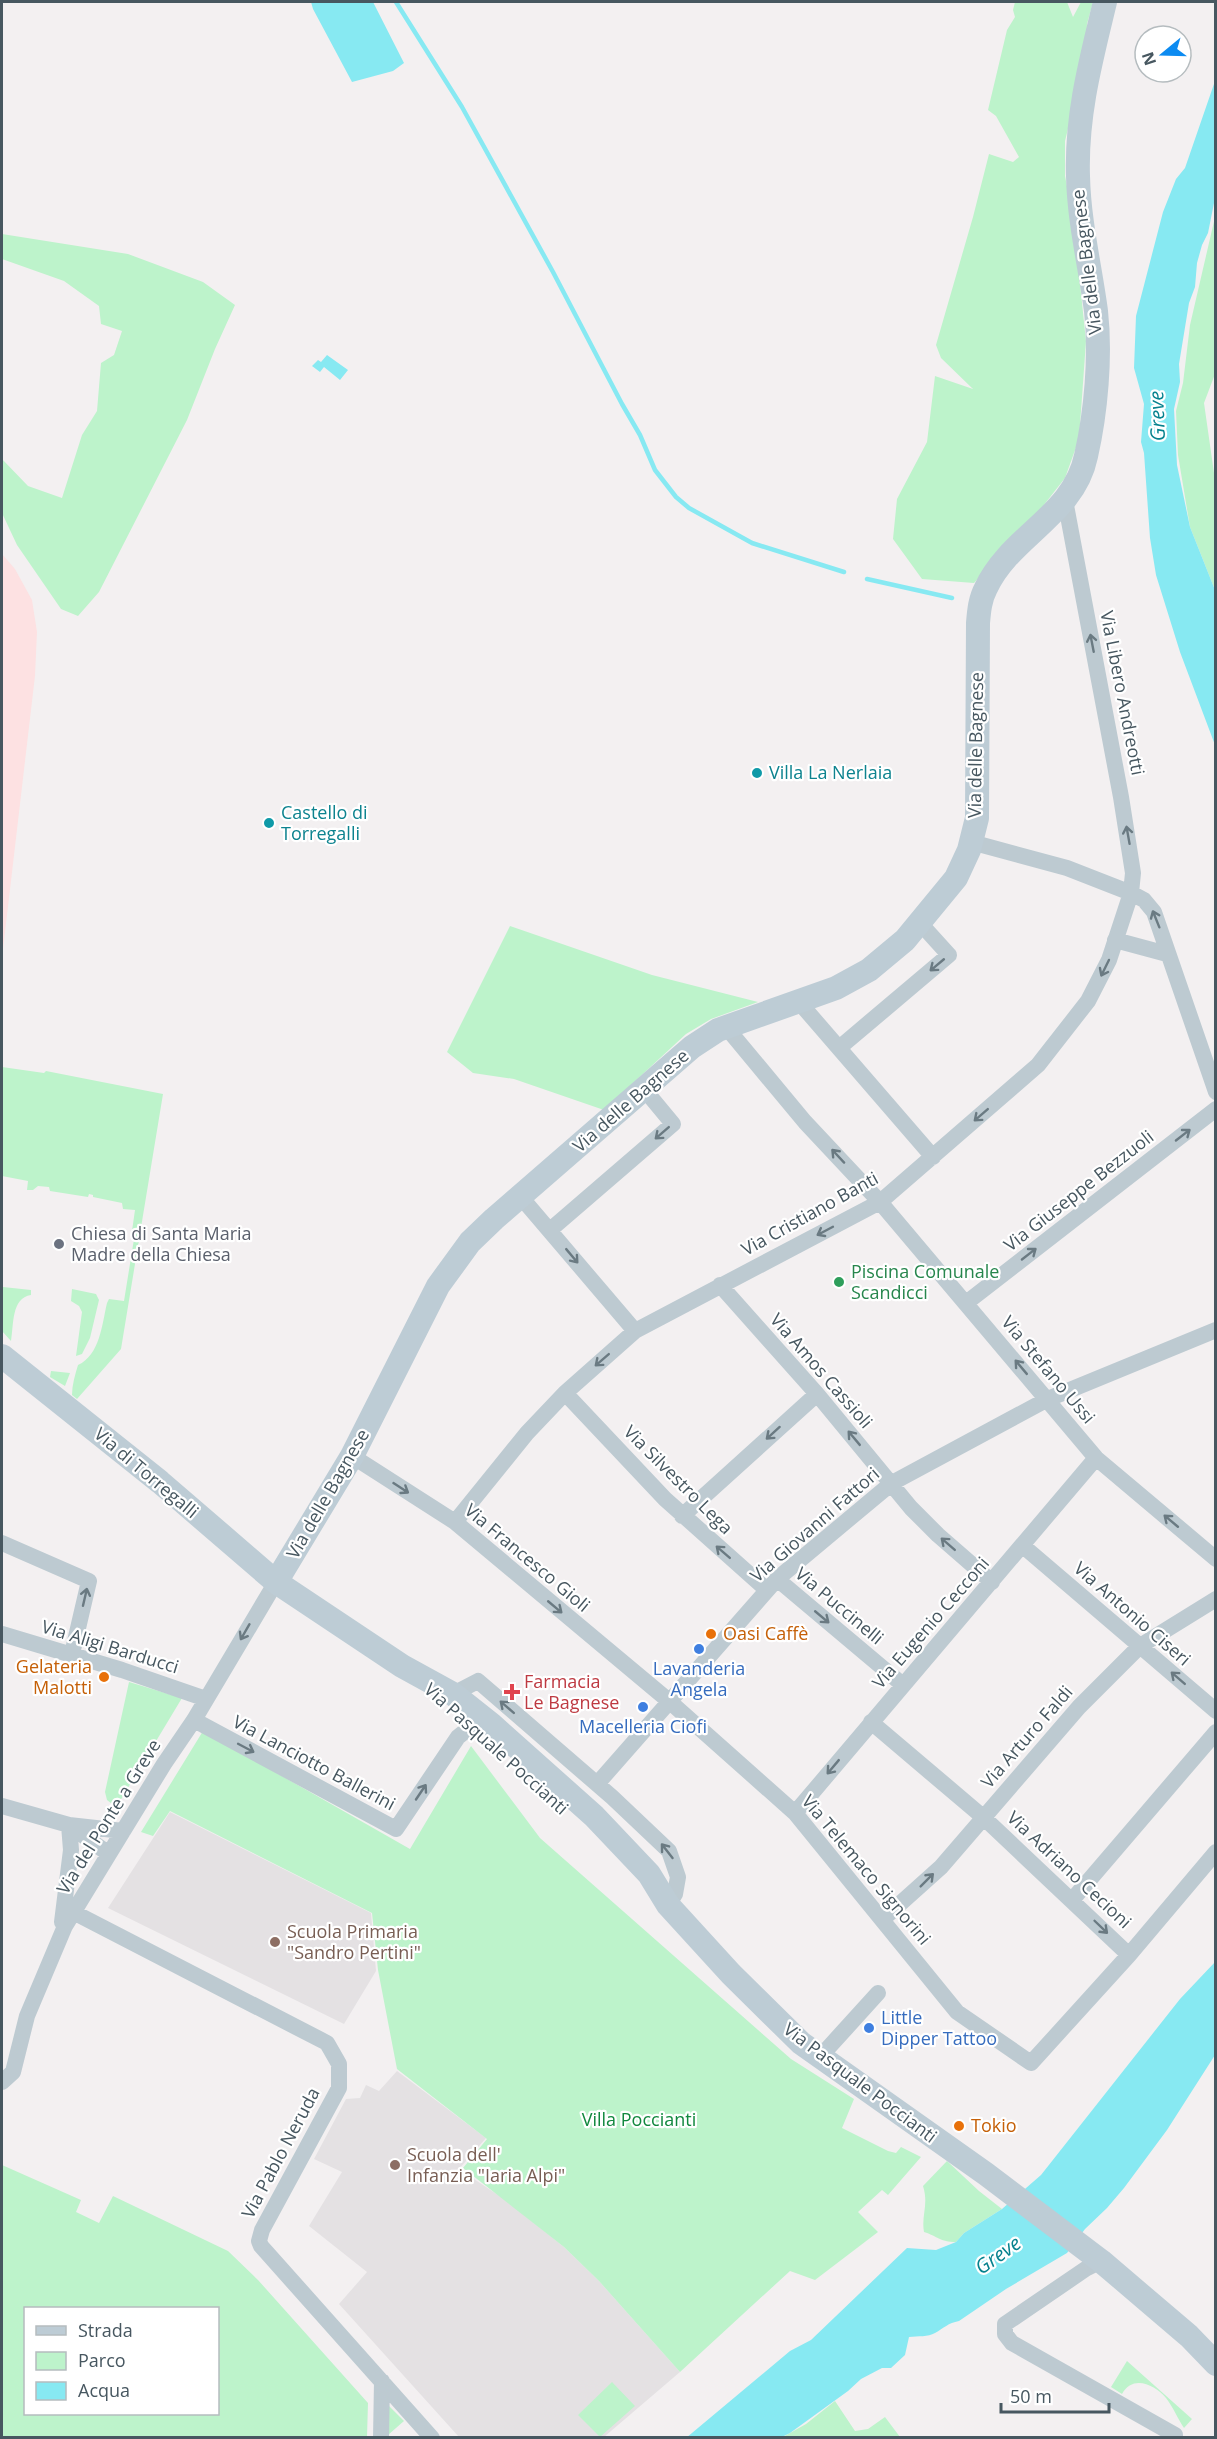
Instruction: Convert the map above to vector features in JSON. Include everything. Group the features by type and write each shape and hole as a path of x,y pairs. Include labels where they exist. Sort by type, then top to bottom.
{"main road":[{"name":"Via delle Bagnese","path":"276,1582 352,1456 426,1307 438,1286 470,1242 692,1047 726,1027 836,988 869,970 899,945 920,923 956,878 971,842 977,818 978,623 982,598 1000,566 1065,500 1081,476 1090,434 1095,391 1096,314 1080,214 1077,137 1084,89 1105,2"},
{"name":"Via di Torregalli","path":"6,1361 160,1482 276,1582"},
{"name":"Via Pasquale Poccianti","path":"276,1582 402,1666 453,1694 500,1731 516,1757"},
{"name":"Via Pasquale Poccianti","path":"402,1666 475,1729 516,1757 602,1825 649,1874 668,1905 752,1996 801,2043 986,2174 1095,2256 1189,2336 1215,2364"}],"street":[{"name":"Via Libero Andreotti","path":"1065,500 1130,849 1133,873 1131,893"},
{"path":"971,842 1067,868 1144,900 1154,912 1215,1092"},
{"name":"Via Cristiano Banti","path":"455,1522 527,1433 565,1393 635,1331 880,1202 1038,1065 1089,1000 1109,960 1131,893"},
{"path":"839,1048 948,955 920,923"},
{"path":"1115,940 1167,954"},
{"path":"800,1002 933,1157"},
{"name":"Via Stefano Ussi","path":"726,1027 805,1122 880,1202 1096,1458 1215,1559"},
{"path":"550,1230 673,1124 645,1089"},
{"name":"Via Giuseppe Bezzuoli","path":"966,1303 1215,1109"},
{"path":"520,1196 635,1331"},
{"name":"Via Amos Cassioli","path":"720,1285 817,1394 911,1508 992,1582"},
{"name":"Via Giovanni Fattori","path":"597,1784 772,1585 892,1483 1048,1399 1215,1330"},
{"name":"Via Silvestro Lega","path":"565,1393 682,1516 772,1585"},
{"path":"682,1516 817,1394"},
{"name":"Via Francesco Gioli","path":"352,1456 455,1522 669,1701"},
{"name":"Via Eugenio Cecconi","path":"795,1812 1096,1458"},
{"path":"2,1543 89,1581 72,1654"},
{"name":"Via Antonio Ciseri","path":"1023,1546 1215,1711"},
{"name":"Via del Ponte a Greve","path":"2,2082 13,2072 27,2016 60,1936 73,1912 194,1720 276,1582"},
{"name":"Via Puccinelli","path":"772,1585 903,1685"},
{"name":"Via Arturo Faldi","path":"883,1919 933,1874 1079,1707 1140,1646 1215,1599"},
{"name":"Via Aligi Barducci","path":"2,1634 72,1654 206,1699"},
{"path":"453,1694 478,1681 597,1784 672,1856 677,1870 677,1885 668,1905"},
{"name":"Via Telemaco Signorini","path":"669,1701 795,1812 957,2012 1031,2063 1129,1954"},
{"name":"Via Lanciotto Ballerini","path":"194,1720 396,1829 458,1737 475,1729"},
{"name":"Via Adriano Cecioni","path":"871,1722 983,1817 1129,1954"},
{"path":"516,1757 535,1731"},
{"path":"1073,1899 1215,1732"},
{"path":"2,1806 69,1825 123,1831"},
{"path":"69,1825 109,1854"},
{"path":"60,1936 71,1850 69,1825"},
{"path":"1129,1954 1215,1852"},
{"name":"Via Pablo Neruda","path":"73,1912 327,2043 339,2064 339,2088 262,2230 259,2241 432,2438"},
{"path":"820,2057 879,1993"},
{"path":"1095,2256 1087,2268 1005,2324 1003,2328 1005,2334 1012,2343 1166,2430 1175,2438"},
{"path":"381,2438 382,2381"}],"shaded area":[{"path":"2,554 15,569 32,600 37,632 35,676 2,958"},
{"name":"Scuola Primaria \"Sandro Pertini\"","path":"170,1812 371,1913 376,1971 344,2024 108,1908"},
{"path":"397,2071 486,2138 459,2169 504,2199 564,2247 599,2281 680,2372 604,2437 459,2437 339,2304 367,2272 309,2226 342,2172 314,2159 346,2099 360,2098 366,2085 379,2091"}],"green space":[{"path":"1015,2 1067,2 1073,17 1081,2 1093,2 1087,24 1086,55 1065,141 1065,176 1073,217 1086,341 1079,439 1065,478 1036,515 974,583 922,579 893,539 897,499 927,442 935,376 973,389 941,358 936,345 989,154 1013,162 1019,157 996,116 988,110 1007,30 1015,17 1013,10"},
{"path":"1215,217 1215,374 1204,403 1216,487 1215,590 1190,527 1178,455 1176,411 1183,383 1190,325"},
{"path":"2,234 128,254 203,282 235,305 187,420 99,592 78,616 61,609 17,545 2,513 2,459 28,486 62,498 82,435 97,411 101,363 114,355 122,331 101,324 99,306 64,281 2,259"},
{"path":"510,926 652,975 758,1002 711,1019 686,1034 604,1110 514,1079 473,1073 447,1052"},
{"path":"2,1067 44,1073 46,1071 163,1094 121,1349 77,1399 72,1395 78,1365 96,1347 107,1303 109,1299 124,1301 134,1239 131,1238 135,1210 123,1209 122,1203 93,1197 89,1194 88,1197 50,1191 49,1187 38,1186 33,1190 27,1190 28,1181 2,1176"},
{"path":"3,1287 31,1290 31,1295 20,1301 17,1307 11,1341 2,1331"},
{"path":"72,1289 96,1294 99,1300 90,1338 82,1354 76,1356 82,1312 79,1306 71,1301"},
{"path":"51,1371 70,1373 65,1386 50,1377"},
{"path":"129,1682 182,1698 120,1801 112,1804 107,1800 105,1792"},
{"name":"Villa Poccianti","path":"203,1731 410,1849 471,1746 540,1838 791,2059 854,2099 842,2128 888,2151 896,2153 901,2147 921,2157 888,2195 882,2190 858,2212 878,2232 815,2280 790,2271 680,2372 599,2281 564,2247 463,2168 487,2139 397,2069 378,1970 372,1913 170,1811 153,1836 141,1832"},
{"path":"947,2161 1002,2209 964,2233 956,2242 942,2240 924,2232 923,2186"},
{"path":"2,2165 81,2200 76,2212 99,2223 113,2196 228,2251 258,2280 368,2403 367,2437 2,2437"},
{"path":"1127,2361 1192,2419 1184,2428 1166,2398 1156,2389 1138,2383 1132,2384 1122,2394 1111,2387"},
{"path":"612,2382 635,2406 600,2437 578,2415"},
{"path":"835,2401 855,2431 868,2429 885,2417 900,2437 783,2437 806,2424"},
{"path":"388,2405 404,2421 388,2435"}],"water":[{"path":"311,2 373,2 404,63 393,71 352,82"},
{"name":"Greve","path":"1215,81 1215,198 1208,233 1197,263 1195,287 1189,303 1179,364 1180,382 1174,409 1177,465 1190,527 1215,590 1215,745 1180,652 1156,575 1150,538 1144,453 1141,442 1144,404 1134,368 1136,316 1163,212 1176,179 1185,168"},
{"path":"327,355 348,370 340,380 324,367 320,372 312,366 318,360 321,362"},
{"name":"Greve","path":"1215,1962 1215,2055 1167,2130 1124,2188 1085,2229 1067,2253 1006,2289 959,2321 926,2336 909,2337 905,2355 891,2368 882,2368 861,2379 848,2391 780,2438 686,2438 790,2351 811,2340 907,2248 936,2250 956,2242 964,2233 1002,2209 1041,2175 1180,1999"}],"waterway":[{"path":"396,2 462,107 640,435 655,470 676,497 689,508 752,543 844,572"},
{"path":"867,579 952,598"}],"place":[{"name":"Villa La Nerlaia","path":"757,773"},
{"name":"Castello di Torregalli","path":"269,823"},
{"name":"Chiesa di Santa Maria Madre della Chiesa","path":"59,1244"},
{"name":"Piscina Comunale Scandicci","path":"839,1282"},
{"name":"Oasi Caffè","path":"711,1634"},
{"name":"Lavanderia Angela","path":"699,1649"},
{"name":"Gelateria Malotti","path":"104,1677"},
{"name":"Farmacia Le Bagnese","path":"512,1692"},
{"name":"Macelleria Ciofi","path":"643,1707"},
{"name":"Scuola Primaria \"Sandro Pertini\"","path":"275,1942"},
{"name":"Little Dipper Tattoo","path":"869,2028"},
{"name":"Tokio","path":"959,2126"},
{"name":"Scuola dell' Infanzia \"Iaria Alpi\"","path":"395,2165"}]}
